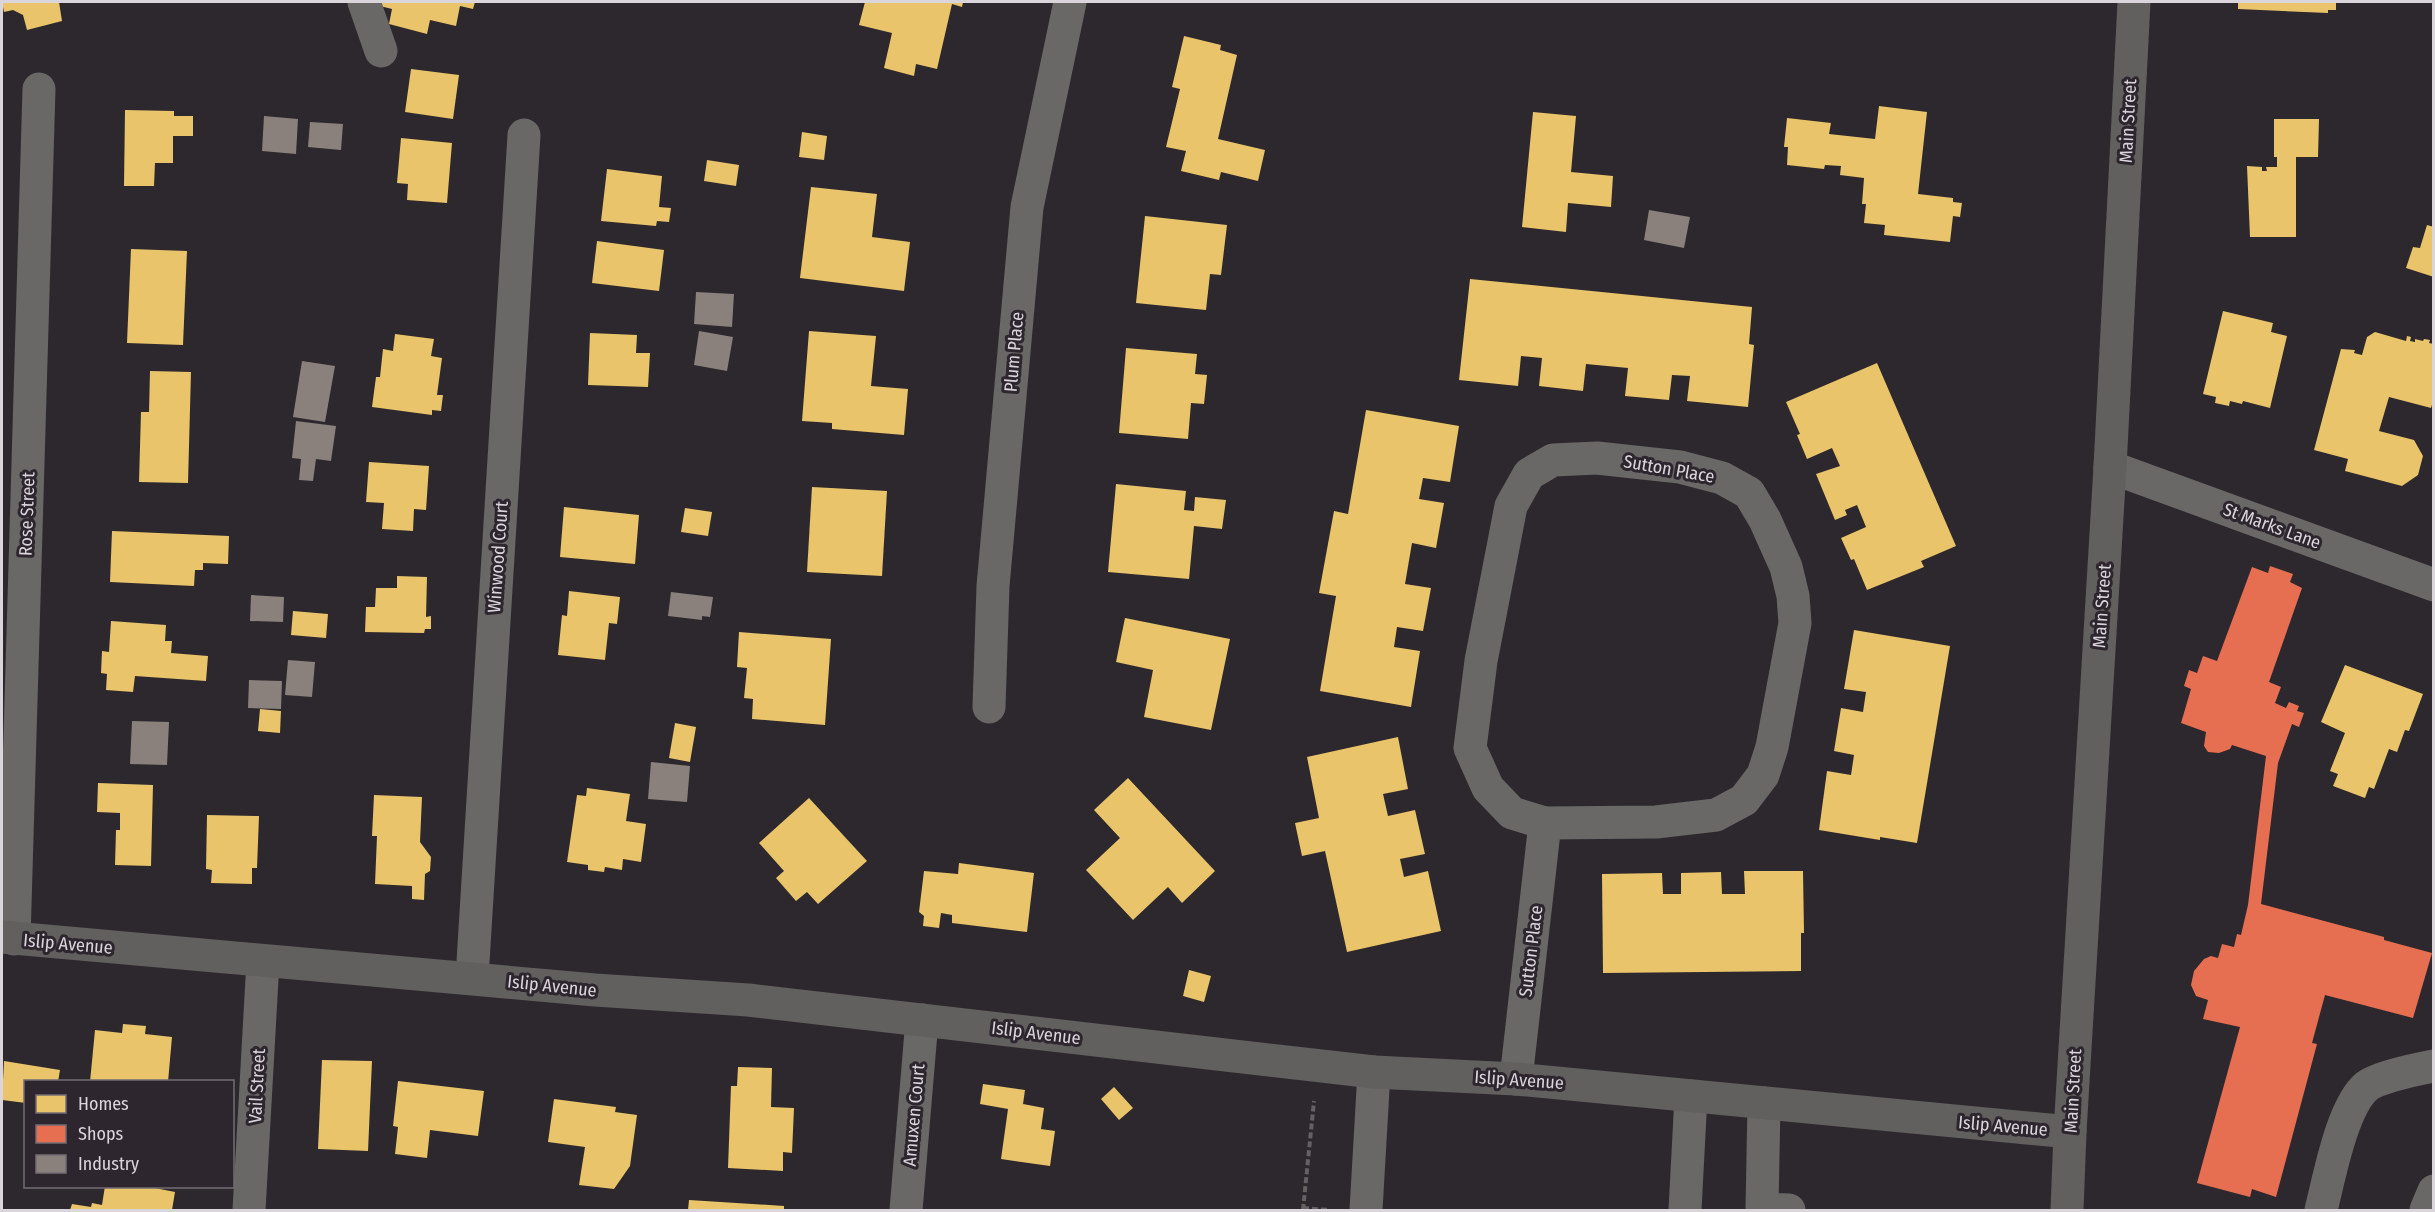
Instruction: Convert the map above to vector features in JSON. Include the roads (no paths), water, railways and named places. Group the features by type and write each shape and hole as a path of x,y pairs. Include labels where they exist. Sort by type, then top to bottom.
{"main road":[{"name":"Main Street","path":"2067,1210 2134,2"},
{"name":"Islip Avenue","path":"8,938 595,990 747,1000 1374,1072 1516,1079 2070,1132"}],"street":[{"path":"364,2 381,51"},
{"name":"Plum Place","path":"989,707 993,586 1027,207 1070,2"},
{"name":"Rose Street","path":"8,938 39,89"},
{"name":"Winwood Court","path":"472,978 524,135"},
{"name":"Sutton Place","path":"1597,458 1680,467 1722,478 1749,493 1766,520 1786,567 1793,596 1795,623 1772,747 1763,775 1744,800 1716,815 1656,822 1545,823 1512,813 1488,788 1470,748 1481,661 1511,506 1529,474 1553,460 1597,458"},
{"name":"St Marks Lane","path":"2110,467 2433,585"},
{"name":"Sutton Place","path":"1516,1079 1545,823"},
{"name":"Vail Street","path":"249,1210 264,961"},
{"name":"Amuxen Court","path":"906,1210 922,1020"},
{"path":"2320,1210 2348,1113 2367,1086 2409,1070 2433,1066"},
{"path":"1366,1210 1374,1072"},
{"path":"1685,1210 1691,1096"},
{"path":"1764,1103 1762,1209 1789,1210"},
{"path":"2426,1210 2433,1191"}]}
